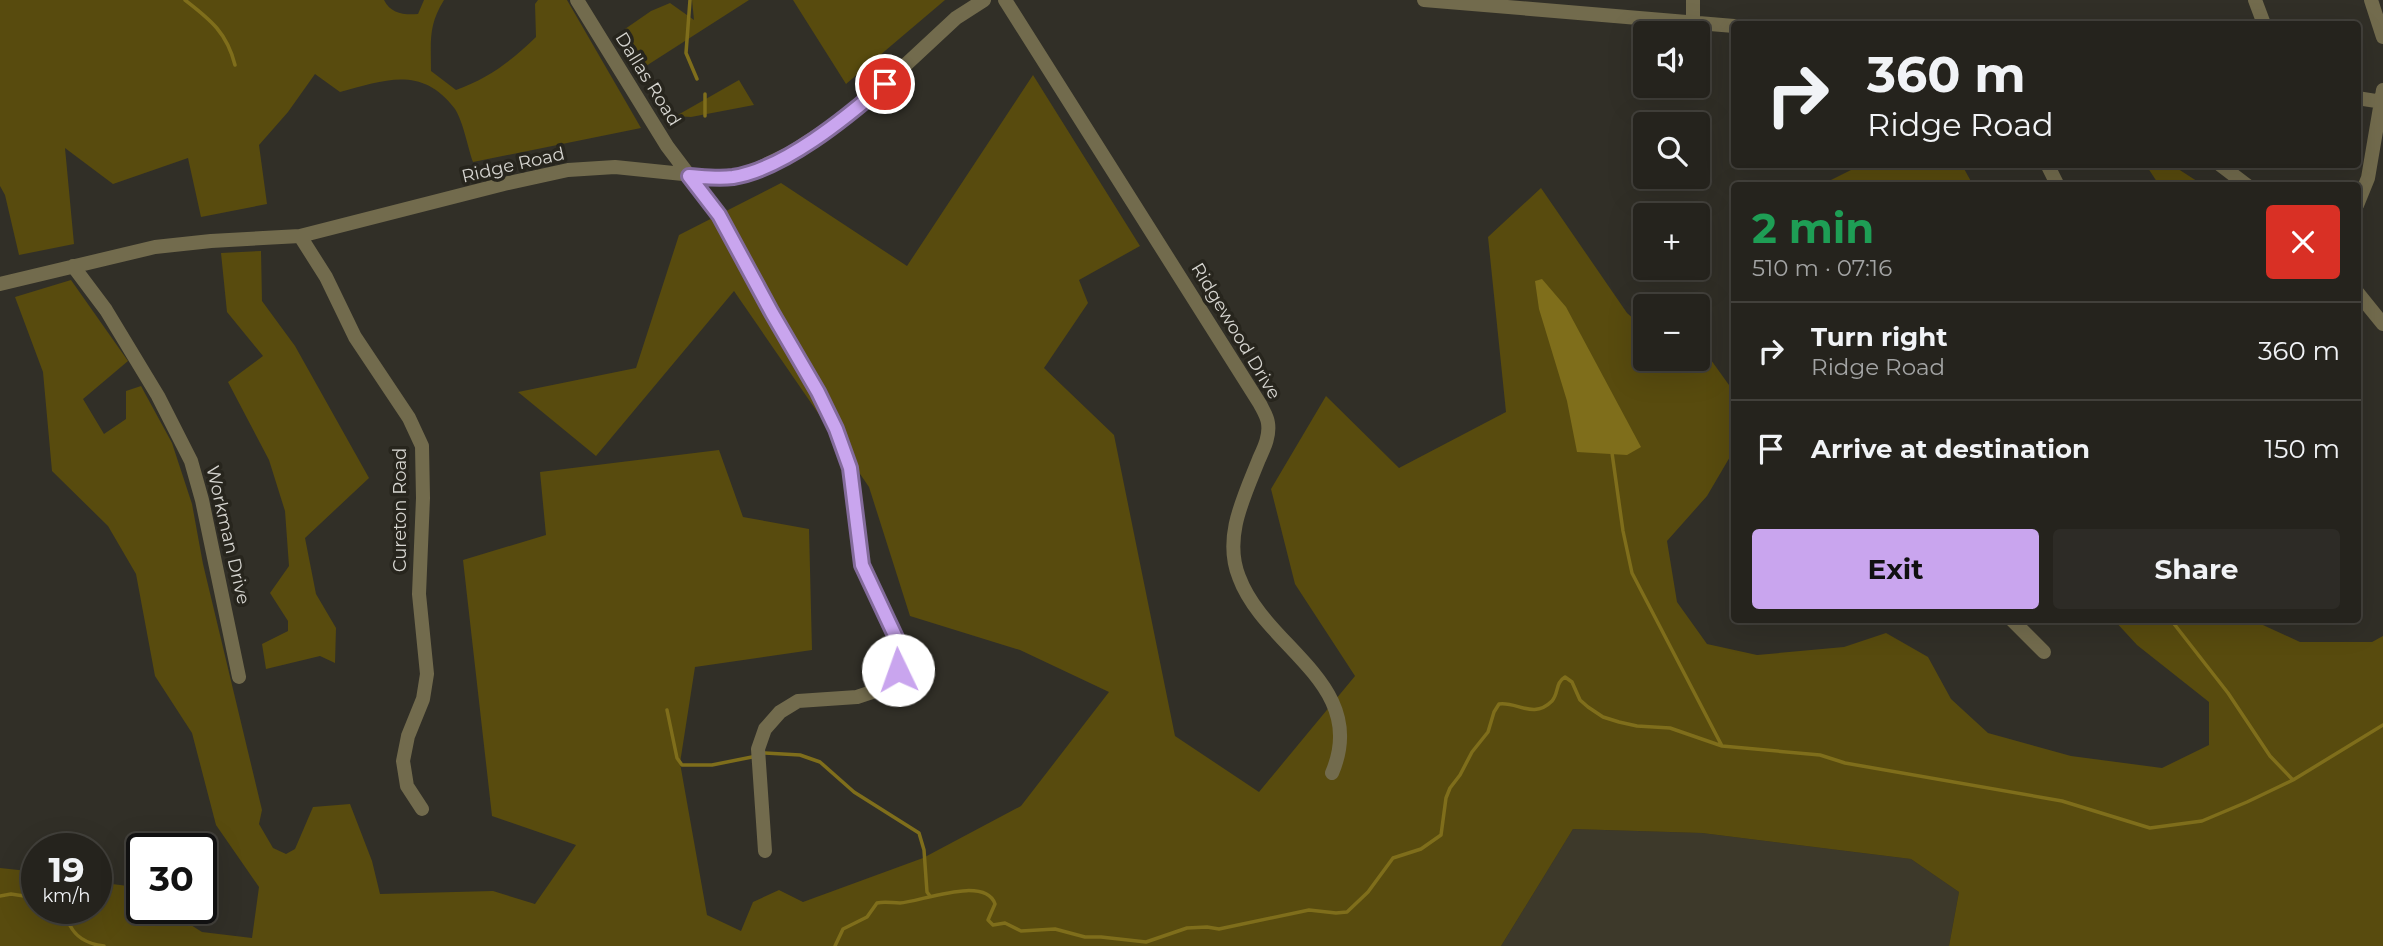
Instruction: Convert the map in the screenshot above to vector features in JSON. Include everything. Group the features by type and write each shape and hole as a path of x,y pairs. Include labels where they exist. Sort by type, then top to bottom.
{"street":[{"name":"Dallas Road","path":"577,0 667,146 719,215 818,392 836,429 850,468 862,565 896,636 901,655 896,675 878,690 857,697 802,700 789,705 771,721 758,749 765,851"},
{"name":"Ridge Road","path":"0,284 107,257 180,243 300,236 568,170 615,167 722,178 750,173 792,152 851,112 956,19 984,0"},
{"name":"Ridgewood Drive","path":"1005,0 1132,199 1267,419 1267,439 1234,527 1235,564 1242,585 1259,611 1322,682 1333,700 1339,720 1340,746 1332,773"},
{"path":"1424,0 1671,21"},
{"path":"1693,0 1693,21"},
{"path":"2255,0 2263,21"},
{"path":"2371,0 2383,37"},
{"path":"1710,24 1731,26"},
{"path":"2361,98 2382,98 2368,177 2361,195"},
{"path":"2224,168 2243,182"},
{"name":"Cureton Road","path":"300,236 326,277 355,337 409,418 422,446 419,594 427,674 403,761 407,786 422,809"},
{"name":"Workman Drive","path":"74,266 106,310 158,396 191,461 202,500 239,677"},
{"path":"2361,297 2383,324"},
{"path":"2015,623 2044,652"}],"shaded area":[{"path":"0,0 384,0 394,11 418,14 424,0 444,0 433,26 431,71 456,90 499,68 536,37 535,4 538,0 567,0 641,128 473,162 458,114 442,95 429,86 416,81 387,81 340,92 315,74 288,112 259,145 267,204 201,217 188,158 113,184 65,148 74,244 19,255 5,195 0,186"},
{"path":"692,0 749,0 646,66 625,29 651,11 670,3 694,20"},
{"path":"793,0 945,0 846,84"},
{"path":"1033,75 1140,246 1079,280 1088,303 1044,368 1114,435 1175,736 1259,792 1355,676 1295,584 1271,489 1326,396 1399,468 1506,412 1488,237 1541,188 1633,318 1633,371 1710,371 1710,359 1731,388 1731,455 1707,496 1667,541 1677,602 1707,644 1757,655 1844,647 1886,633 1928,657 1951,699 1988,733 2071,756 2162,768 2209,745 2209,702 2137,645 2117,623 2259,623 2300,642 2372,642 2383,636 2383,946 1949,946 1959,892 1911,859 1702,833 1573,829 1501,946 0,946 0,868 21,870 21,924 112,924 112,884 126,886 126,924 189,924 202,932 252,938 259,887 216,825 192,733 155,676 136,574 108,526 52,471 43,372 15,297 71,280 128,361 83,399 104,434 126,419 126,391 141,386 172,443 192,504 203,564 262,810 259,824 273,848 286,854 295,849 313,807 350,804 372,861 380,894 493,891 535,904 576,845 492,816 463,560 546,535 540,472 719,450 743,517 809,529 812,650 695,667 680,763 707,915 741,931 753,902 779,890 803,902 923,858 1021,806 1109,692 1020,650 910,616 869,487 734,291 596,456 518,392 636,368 679,235 781,183 907,266"},
{"path":"739,80 754,105 691,117 676,116"},
{"path":"1855,168 1964,168 1971,182 1827,182"},
{"path":"2148,168 2177,168 2198,182 2157,182"},
{"path":"261,251 262,301 295,346 369,478 305,538 316,594 336,628 335,663 320,656 266,669 262,644 288,631 288,621 270,593 289,566 285,511 269,460 228,382 263,356 227,312 221,253"},
{"path":"1542,279 1566,307 1641,447 1627,455 1577,452 1567,401 1539,309 1535,281"},
{"path":"1573,829 1702,833 1911,859 1959,892 1949,946 1501,946"}],"waterway":[{"path":"185,0 217,28 232,54 235,65"},
{"path":"690,0 686,53 697,79"},
{"path":"705,94 705,116"},
{"path":"1612,453 1632,573 1722,746"},
{"path":"2173,623 2228,693 2270,756 2292,779"},
{"path":"835,946 843,929 867,917 877,903 909,902 966,891 979,891 989,896 995,904 988,920 993,925 1005,923 1021,931 1055,929 1085,937 1146,942 1187,928 1219,929 1309,910 1347,912 1368,892 1393,858 1421,849 1441,835 1450,788 1488,732 1499,704 1538,709 1552,701 1565,677 1572,682 1580,700 1588,707 1603,717 1619,722 1670,728 1722,746 1820,755 1845,763 2062,801 2150,828 2202,821 2247,802 2293,780 2383,725"},
{"path":"667,710 677,758 682,765 712,765 752,757"},
{"path":"765,753 800,755 820,762 854,792 919,833 924,850 927,892 930,896"},
{"path":"0,896 21,896"},
{"path":"70,924 87,941 104,946"}],"route":[{"path":"885,84 840,121 772,163 736,176 689,176 719,215 836,429 850,468 862,565 899,644 901,661 898,670"}]}
